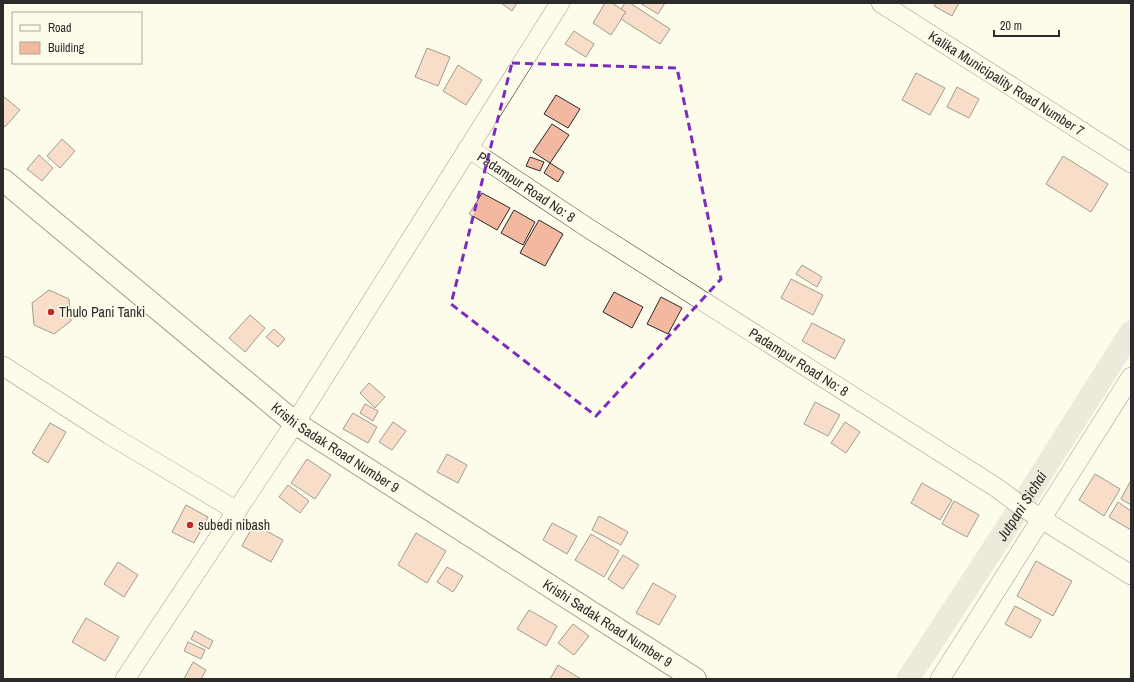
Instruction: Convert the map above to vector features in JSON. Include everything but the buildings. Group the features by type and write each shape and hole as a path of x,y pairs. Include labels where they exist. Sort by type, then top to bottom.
{"street":[{"path":"125,679 295,423 560,3"},
{"name":"Kalika Municipality Road Number 7","path":"881,3 1131,163"},
{"name":"Padampur Road No: 8","path":"468,148 588,228 1131,575"},
{"name":"Krishi Sadak Road Number 9","path":"3,180 295,423 695,679"},
{"path":"3,366 110,434 237,511"},
{"path":"940,679 1131,377"}],"highlighted area":[{"path":"512,63 677,68 721,279 596,416 451,304"}],"waterway":[{"name":"Jutpani Sichai","path":"908,679 1021,506 1131,332"}],"place":[{"name":"Thulo Pani Tanki","path":"51,312"},
{"name":"subedi nibash","path":"190,525"}]}
